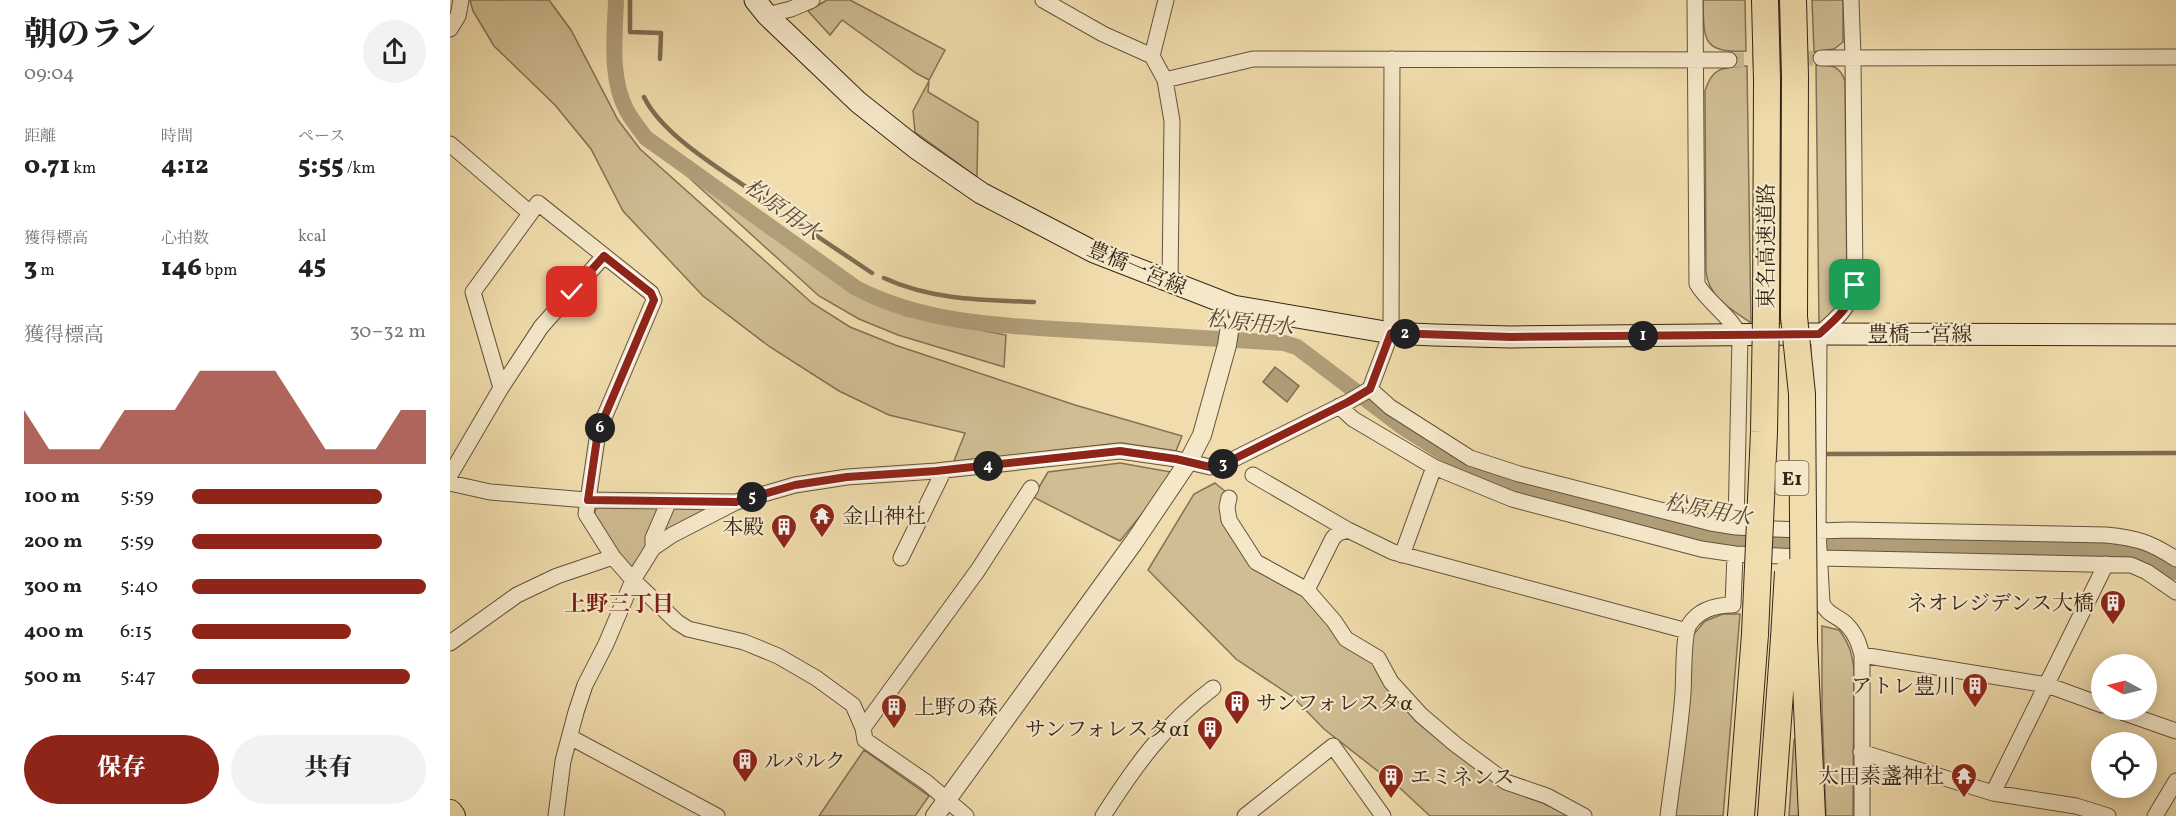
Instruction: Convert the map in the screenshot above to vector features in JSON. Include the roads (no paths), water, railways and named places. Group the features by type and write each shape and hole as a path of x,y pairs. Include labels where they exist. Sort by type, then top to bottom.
{"highway":[{"name":"東名高速道路","path":"1741,816 1755,634 1764,432 1767,92 1765,0"},
{"name":"東名高速道路","path":"1793,0 1794,317 1802,394 1794,639"},
{"path":"1771,816 1794,639"},
{"path":"1794,639 1812,816"},
{"path":"450,812 453,816"}],"main road":[{"name":"豊橋一宮線","path":"761,7 858,102 916,148 981,193 1094,252 1233,306 1391,333 1511,337 2176,334"}],"street":[{"path":"450,28 458,16 461,0"},
{"path":"761,7 792,9 812,0"},
{"path":"1043,0 1103,34 1152,56 1165,80 1172,121 1170,283"},
{"path":"1152,56 1166,0"},
{"path":"1695,0 1697,284 1708,300 1734,323 1740,336 1736,527"},
{"path":"1851,0 1854,57 1855,285 1849,303 1819,334 1818,531 1822,603 1832,616 1846,623 1857,638 1862,655 1862,816"},
{"path":"1821,58 2176,57"},
{"path":"1165,80 1253,59 1729,60"},
{"path":"653,548 672,535 736,502 795,485 847,477 944,471 1120,451 1210,467 1222,464 1366,392 1391,333 1392,59"},
{"path":"450,144 530,213"},
{"path":"501,388 473,292 537,203 651,293 654,300 598,432 586,514 613,557 633,580 683,626 744,642 778,656 816,678 854,705 864,728 866,740 926,782 966,816"},
{"path":"450,476 501,388 541,327 604,256"},
{"path":"935,816 1127,551 1188,462 1202,435 1228,337 1233,306"},
{"path":"1366,392 1470,458 1593,494 1711,523 1736,527 1818,531 2132,537 2156,546 2176,559"},
{"path":"1344,404 1353,419 1434,467 1512,499 1701,549 1735,554 1821,558 2131,565 2147,572 2176,591"},
{"path":"1402,555 1434,467"},
{"path":"901,558 944,471"},
{"path":"1253,475 1348,530 1393,552 1687,631"},
{"path":"450,483 490,492 588,500 736,502"},
{"path":"864,728 978,570 1031,488"},
{"path":"1229,498 1227,507 1229,520 1256,562 1307,590 1334,621 1346,639 1378,658 1391,682 1421,715 1506,782 1546,796 1584,816"},
{"path":"556,816 563,761 585,684 606,644 633,580 653,548 656,531 669,501"},
{"path":"1307,590 1333,538 1338,533 1348,530"},
{"path":"1668,816 1683,696 1687,631 1693,621 1706,610 1719,605 1733,604 1735,554"},
{"path":"450,643 517,595 557,576 613,557"},
{"path":"1993,793 2106,564"},
{"path":"1862,655 2047,686 2091,701"},
{"path":"1103,816 1138,762 1188,707 1213,688"},
{"path":"2145,720 2176,731"},
{"path":"570,737 693,811 717,816"},
{"path":"1245,816 1333,746 1383,816"},
{"path":"1862,752 1993,793 2108,816"},
{"path":"2155,816 2176,781"}],"waterway":[{"name":"松原用水","path":"616,0 614,56 618,85 627,111 646,138 856,288 883,300 911,310 969,322 1284,343 1297,347 1404,428 1459,463 1492,477 1701,535 1749,541 2127,551 2143,553 2176,572"},
{"path":"630,0 630,32 661,33 660,59"},
{"path":"644,97 667,128 684,143 773,205"},
{"path":"790,218 872,273"},
{"path":"884,278 939,295 1034,302"},
{"path":"1824,454 2176,453"}],"tunnel":[{"path":"1729,60 1821,58"}],"place":[{"name":"金山神社","path":"822,539"},
{"name":"本殿","path":"784,550"},
{"name":"ネオレジデンス大橋","path":"2113,626"},
{"name":"アトレ豊川","path":"1975,709"},
{"name":"サンフォレスタα","path":"1237,726"},
{"name":"上野の森","path":"894,730"},
{"name":"サンフォレスタα1","path":"1210,752"},
{"name":"ルパルク","path":"745,784"},
{"name":"太田素盞神社","path":"1964,799"},
{"name":"エミネンス","path":"1391,800"}],"district":[{"name":"上野三丁目","path":"619,603"}]}
